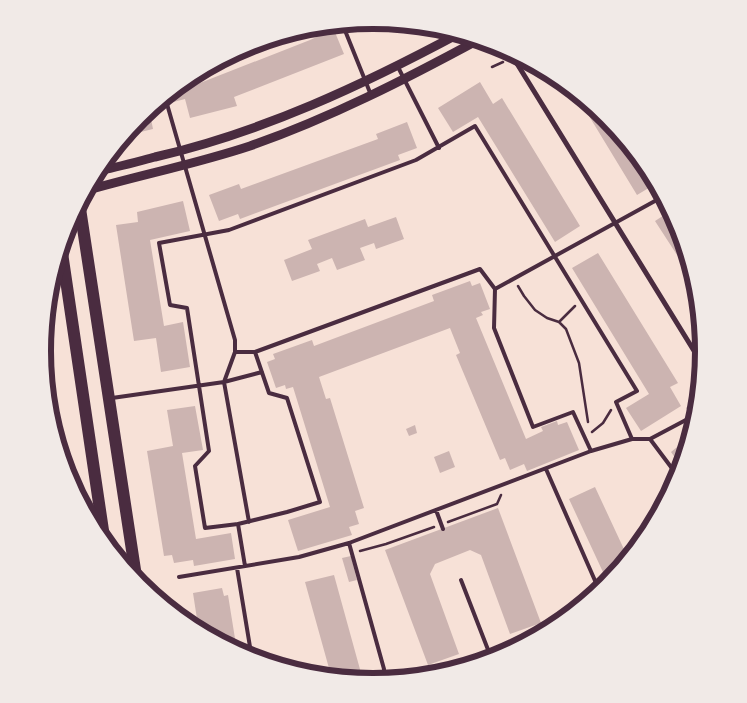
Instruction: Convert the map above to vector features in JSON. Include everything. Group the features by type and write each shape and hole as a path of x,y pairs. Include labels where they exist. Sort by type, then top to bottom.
{"main road":[{"path":"81,215 134,567"},
{"path":"63,263 101,525"}],"street":[{"path":"108,168 180,152 245,131 365,82 450,38"},
{"path":"95,188 184,166 250,145 305,124 404,80 471,44"},
{"path":"516,62 696,354"}],"lane":[{"path":"345,30 371,95"},
{"path":"398,66 439,148"},
{"path":"167,104 234,340 235,352 224,382 249,522"},
{"path":"255,352 269,393 288,398 320,502 249,522 205,528 195,466 209,451 200,386 187,308 170,305 159,243 229,230 263,218 416,160 475,126 637,391 616,402 632,438"},
{"path":"495,290 658,199"},
{"path":"235,352 255,352 480,268 495,290 494,328 533,427 573,412 591,452"},
{"path":"109,398 224,382 262,372"},
{"path":"179,577 299,557 349,543 591,452 632,438 650,439 689,418"},
{"path":"650,439 674,470"},
{"path":"546,469 597,585"},
{"path":"436,510 442,527"},
{"path":"238,524 245,566"},
{"path":"349,543 384,669 384,674"},
{"path":"236,568 250,650"},
{"path":"461,580 489,653"}],"path":[{"path":"492,67 502,62"},
{"path":"514,278 524,296 535,310 547,318 558,322 566,329 579,363 580,380 591,433 603,423 616,402"},
{"path":"558,322 581,300"},
{"path":"352,553 442,527 497,504 506,484"}],"building":[{"path":"335,31 344,54 234,97 237,106 190,118 185,99 167,104 190,86 319,36 318,34"},
{"path":"480,82 493,104 502,98 580,226 555,242 478,117 453,132 438,108"},
{"path":"583,107 602,123 630,155 651,187 637,195"},
{"path":"151,118 153,129 136,133"},
{"path":"407,122 417,148 398,155 400,160 240,219 238,214 219,221 209,195 239,184 241,189 378,139 376,134"},
{"path":"183,201 190,231 150,240 164,326 183,322 190,367 161,372 156,338 134,341 116,225 138,222 137,212"},
{"path":"665,214 685,267 655,221"},
{"path":"396,217 404,239 376,249 374,243 360,248 365,260 337,270 332,258 317,264 320,271 292,281 284,260 312,249 308,240 365,219 368,227"},
{"path":"598,253 678,383 670,387 681,406 641,431 626,408 649,394 572,268"},
{"path":"470,281 472,286 480,283 490,309 481,312 483,315 476,318 526,439 543,431 541,427 557,421 558,425 567,422 579,450 527,471 524,464 510,470 505,458 500,460 456,355 460,353 450,328 319,377 326,399 330,398 364,508 355,511 359,524 349,527 352,535 298,551 288,520 330,507 293,387 286,389 285,385 276,388 267,362 275,359 273,354 312,340 314,346 434,301 432,295"},
{"path":"195,406 203,450 182,453 196,539 231,533 235,559 194,566 193,560 174,563 172,555 164,556 147,451 173,446 167,410"},
{"path":"415,425 417,433 409,436 406,429"},
{"path":"683,442 676,464 673,460 676,459 671,452"},
{"path":"449,451 455,467 440,473 434,457"},
{"path":"595,487 626,553 605,577 569,499"},
{"path":"498,508 541,623 510,634 481,555 470,550 435,564 430,574 459,654 428,665 385,550"},
{"path":"351,556 357,580 349,582 342,558"},
{"path":"334,575 361,673 352,674 330,671 305,582"},
{"path":"222,588 224,596 228,595 236,643 197,622 193,593"}]}
